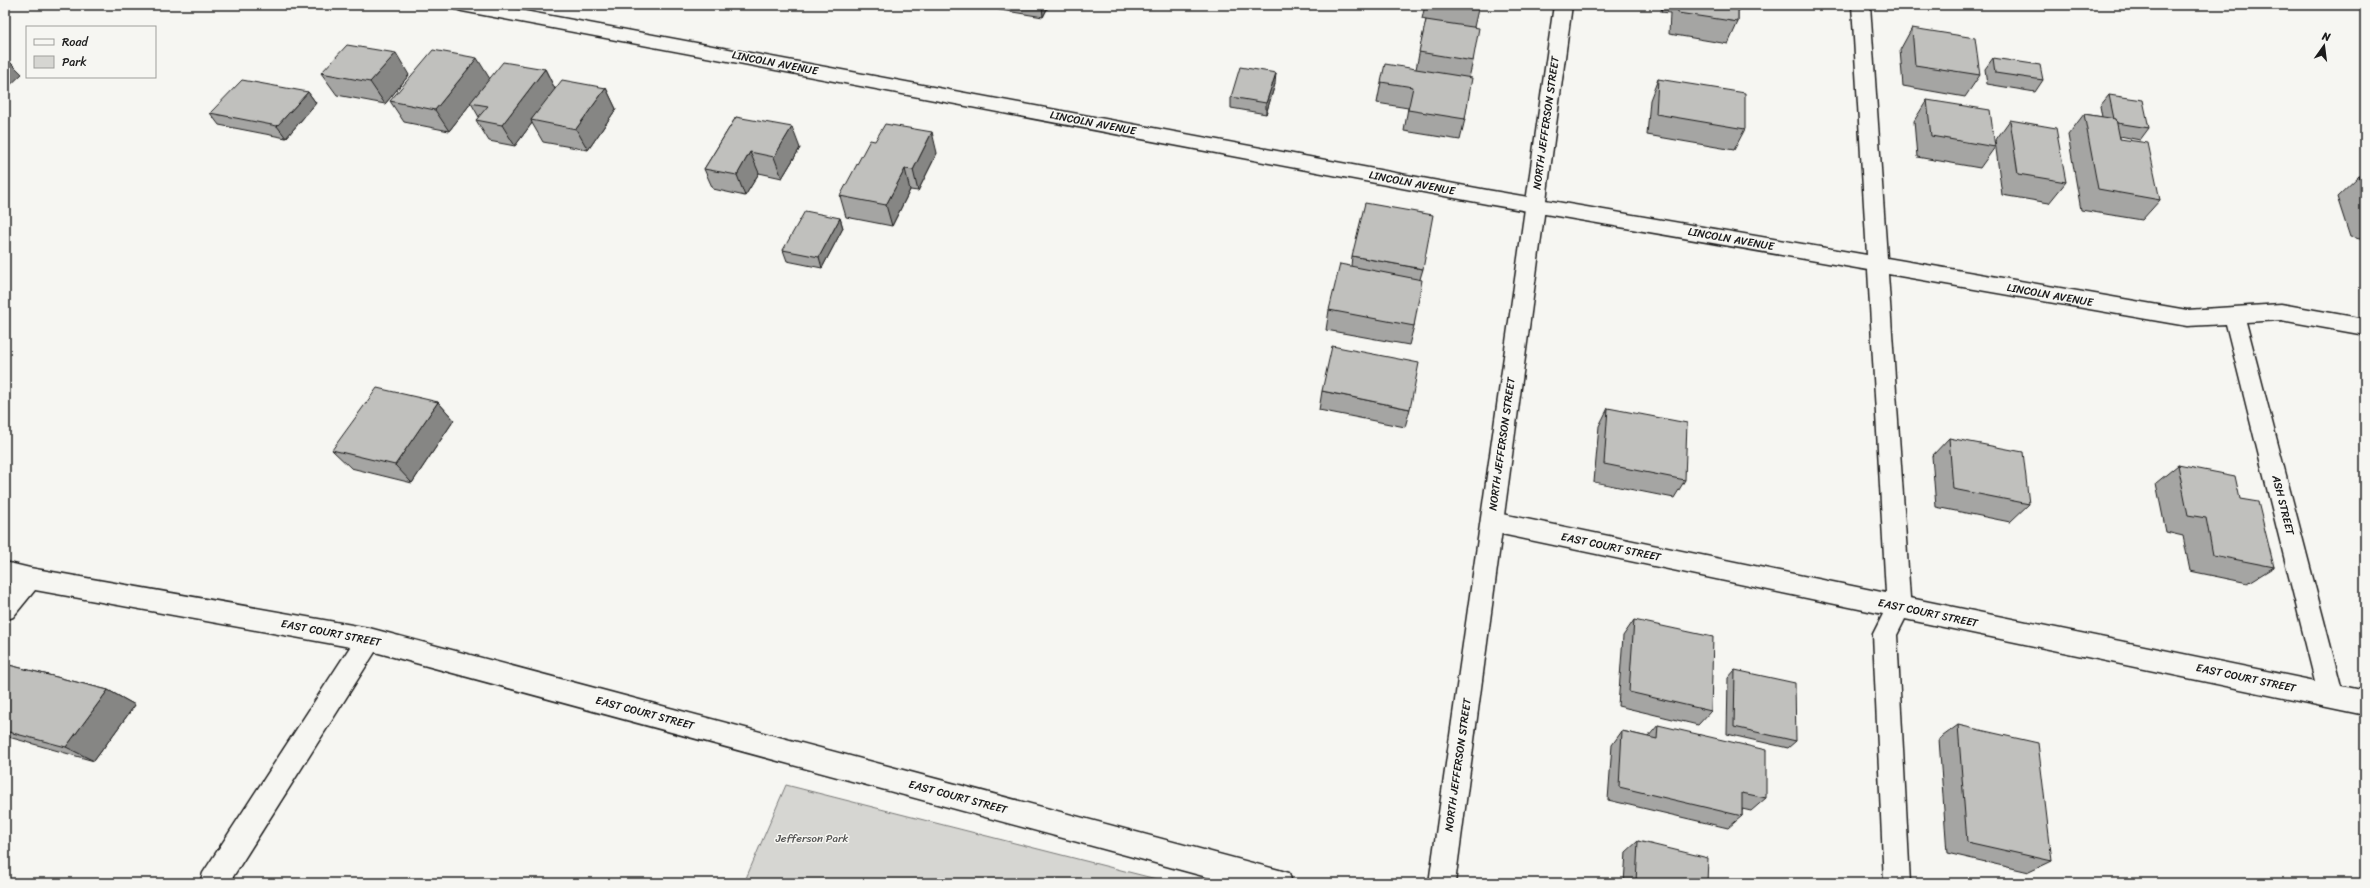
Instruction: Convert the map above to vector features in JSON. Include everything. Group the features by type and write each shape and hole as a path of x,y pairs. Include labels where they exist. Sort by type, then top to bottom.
{"street":[{"name":"LINCOLN AVENUE","path":"462,5 1535,205 2187,318 2281,312 2365,327"},
{"name":"NORTH JEFFERSON STREET","path":"1442,883 1563,5"},
{"path":"1861,5 1899,607 1885,634 1897,883"},
{"name":"ASH STREET","path":"2234,314 2331,696"},
{"name":"EAST COURT STREET","path":"1492,522 2365,703"},
{"name":"EAST COURT STREET","path":"5,572 30,579 369,639 1279,883"},
{"path":"5,609 30,579"},
{"path":"213,883 369,639"}],"green space":[{"name":"Jefferson Park","path":"786,785 1172,883 744,883"}],"building":[{"path":"1678,5 1738,5 1738,22 1678,13"},
{"path":"1426,20 1479,28 1473,61 1419,52"},
{"path":"1912,28 1975,38 1980,75 1915,65"},
{"path":"347,45 396,53 370,82 321,73"},
{"path":"433,50 477,58 435,110 390,101"},
{"path":"1993,58 2040,65 2043,80 1995,73"},
{"path":"503,62 545,69 502,125 476,120 488,106 470,103"},
{"path":"1385,64 1472,78 1465,119 1408,110 1413,87 1381,82"},
{"path":"1240,67 1276,73 1266,103 1231,97"},
{"path":"1658,79 1745,93 1745,129 1656,114"},
{"path":"242,80 308,92 277,126 210,113"},
{"path":"562,80 606,88 576,129 531,120"},
{"path":"2109,95 2143,100 2149,128 2117,123 2116,119 2114,119"},
{"path":"1927,100 1990,110 1995,147 1931,136"},
{"path":"2084,114 2116,119 2120,139 2148,143 2160,200 2098,189"},
{"path":"736,117 792,127 774,157 750,152 737,175 704,169"},
{"path":"2010,120 2056,128 2066,182 2018,174"},
{"path":"885,124 932,132 913,170 905,169 886,205 840,196 870,140 875,141"},
{"path":"2359,176 2365,177 2365,194"},
{"path":"1365,203 1433,215 1423,269 1352,256"},
{"path":"805,211 840,218 819,257 783,250"},
{"path":"1340,264 1422,280 1414,326 1329,310"},
{"path":"1332,346 1419,363 1410,409 1322,391"},
{"path":"377,388 438,402 395,465 332,450"},
{"path":"1608,408 1687,423 1685,480 1604,464"},
{"path":"1949,438 2023,452 2029,504 1953,489"},
{"path":"2178,465 2235,476 2240,499 2258,502 2274,567 2213,555 2206,518 2188,515"},
{"path":"1634,620 1713,637 1711,711 1629,692"},
{"path":"5,664 108,690 66,747 5,731"},
{"path":"1735,670 1795,683 1796,741 1734,727"},
{"path":"1658,725 1766,750 1766,798 1742,793 1742,816 1619,787 1622,731 1657,739"},
{"path":"1958,725 2038,743 2052,861 1967,842"},
{"path":"1638,841 1708,858 1707,883 1636,883"}]}
